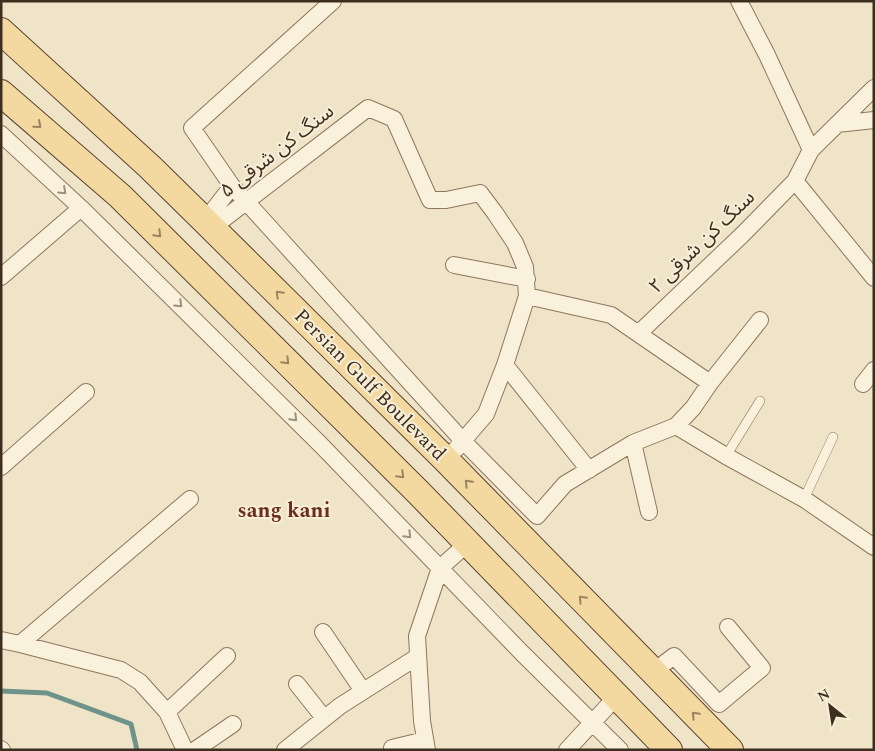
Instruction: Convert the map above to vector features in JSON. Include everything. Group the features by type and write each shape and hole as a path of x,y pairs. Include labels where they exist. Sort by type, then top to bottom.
{"main road":[{"name":"Persian Gulf Boulevard","path":"3,36 150,167 209,224 446,460 730,750"},
{"name":"Persian Gulf Boulevard","path":"1,93 120,196 468,543 669,750"}],"street":[{"path":"333,1 192,128 232,186 463,441 537,516 565,484 633,443 676,426 693,408 760,320"},
{"path":"739,1 767,55 810,150 874,88"},
{"name":"سنگ کن شرقی ۵","path":"209,224 247,201 368,108 394,119 430,200 446,200 480,192 515,243 526,267 527,279"},
{"path":"837,124 874,120"},
{"path":"1,134 81,208 321,445 522,653 620,750"},
{"name":"سنگ کن شرقی ۲","path":"639,333 742,235 795,181 810,150"},
{"path":"795,181 874,278"},
{"path":"209,224 232,186"},
{"path":"1,277 81,208"},
{"path":"446,460 486,414 506,365 527,296 527,279 454,265"},
{"path":"527,296 611,315 710,384"},
{"path":"506,365 589,470"},
{"path":"863,384 874,370"},
{"path":"1,467 86,392"},
{"path":"676,426 726,456 804,498 874,547"},
{"path":"633,443 649,512"},
{"path":"20,644 190,500"},
{"path":"392,748 426,745 422,722 417,636 440,568 468,543"},
{"path":"653,672 674,656 719,704 762,668 728,626"},
{"path":"323,632 363,691"},
{"path":"1,640 121,670 140,682 167,712 185,750"},
{"path":"167,712 227,656"},
{"path":"285,750 324,718 417,657"},
{"path":"297,684 324,718"},
{"path":"567,750 617,696"},
{"path":"195,750 233,724"}],"lane":[{"path":"726,456 760,401"},
{"path":"804,498 833,437"}],"waterway":[{"path":"1,691 47,693 131,724 137,750"}],"district":[{"name":"sang kani","path":"284,511"}]}
